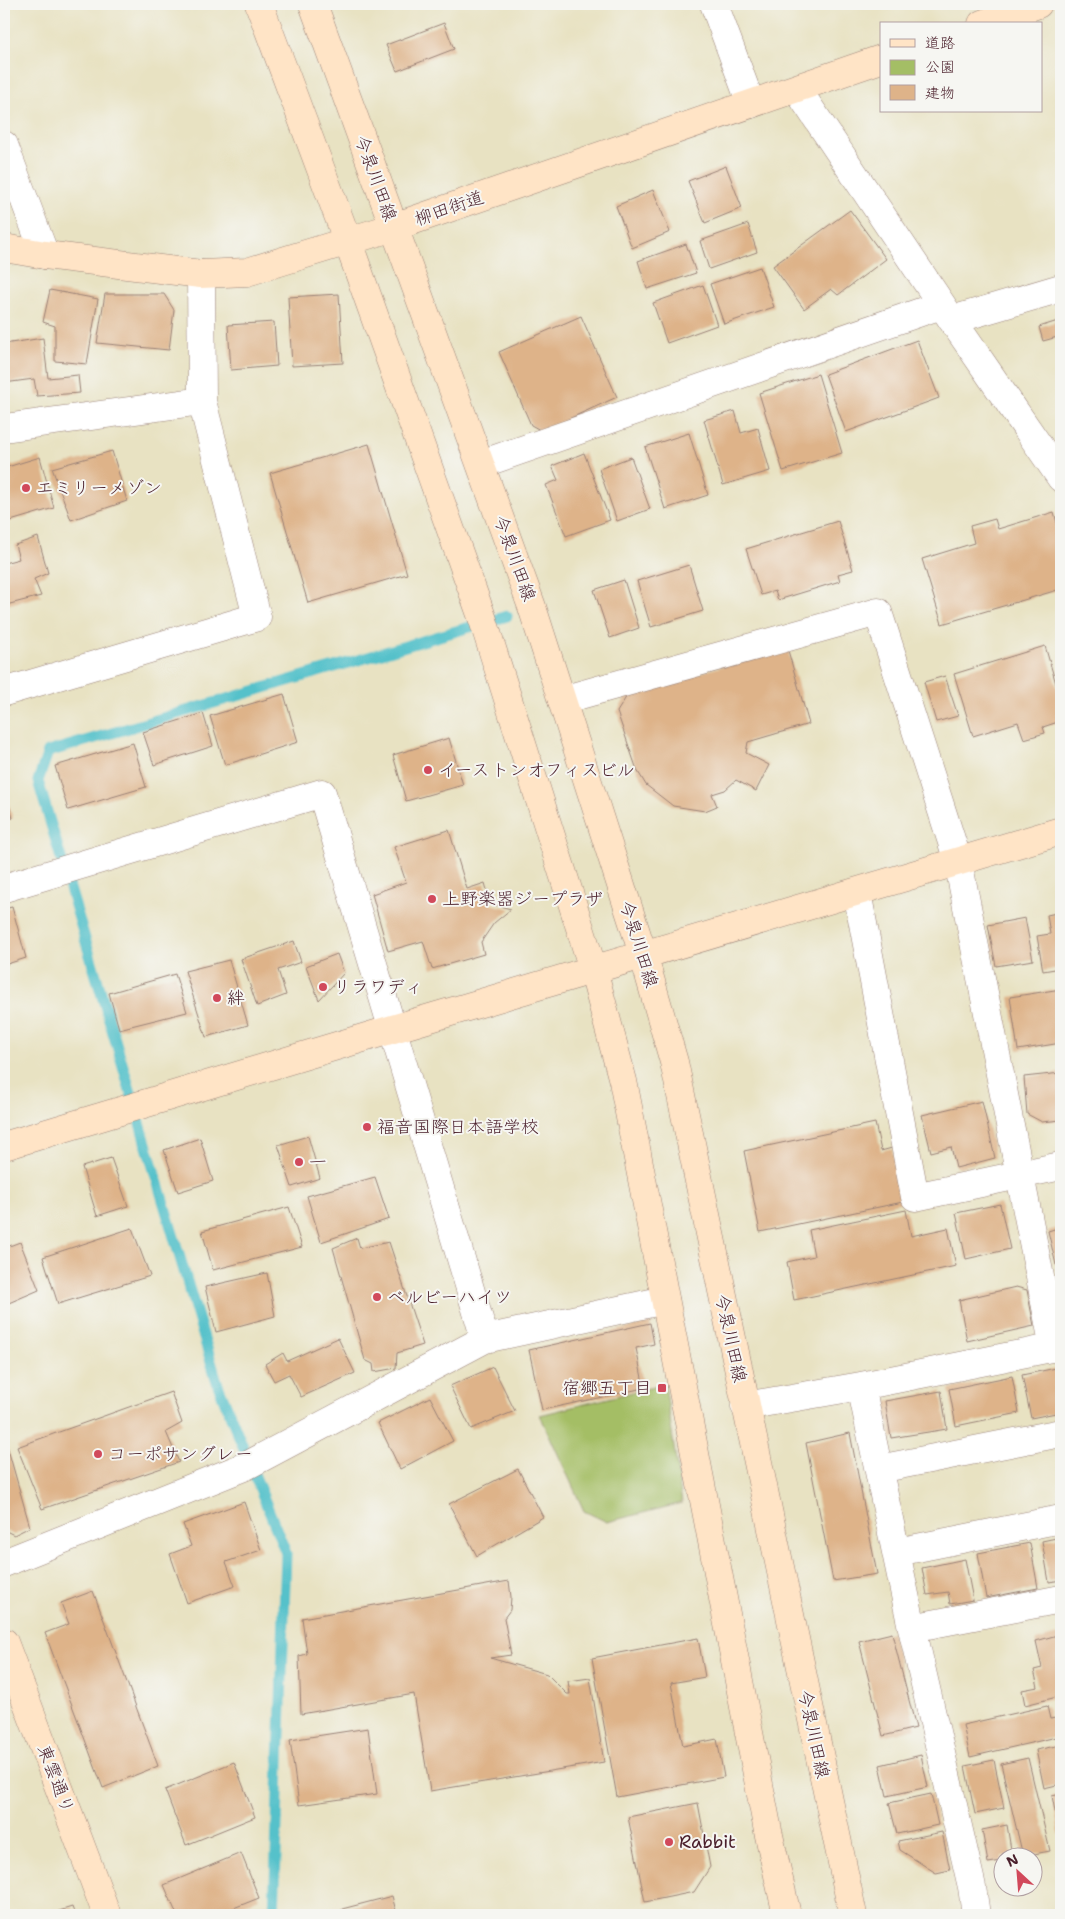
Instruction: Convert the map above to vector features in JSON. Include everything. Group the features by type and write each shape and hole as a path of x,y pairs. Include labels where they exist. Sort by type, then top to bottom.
{"street":[{"path":"259,4 348,242 483,620 592,969 623,1081 768,1831 787,1915"},
{"name":"今泉川田線","path":"313,4 532,606 644,954 674,1062 852,1915"},
{"path":"714,4 750,104"},
{"path":"988,22 1038,4"},
{"name":"柳田街道","path":"4,248 45,255 201,274 246,272 394,227 880,60"},
{"path":"797,90 1061,478"},
{"path":"4,145 45,255"},
{"path":"4,692 257,617 202,401 201,274"},
{"path":"481,464 947,312 1061,288"},
{"path":"4,428 202,401"},
{"path":"562,700 878,612 958,862 1019,1174 1058,1347 861,1386 745,1406"},
{"path":"4,888 322,793 485,1339"},
{"path":"4,1146 592,969 1061,831"},
{"path":"857,892 915,1197 1061,1166"},
{"path":"4,1563 246,1466 485,1339 666,1300"},
{"path":"861,1386 912,1628 970,1878 976,1915"},
{"path":"879,1469 1061,1432"},
{"path":"897,1552 1061,1519"},
{"path":"912,1628 1061,1599"},
{"name":"東雲通り","path":"4,1642 107,1915"}],"green space":[{"path":"665,1384 682,1503 607,1522 584,1511 540,1415"}],"building":[{"path":"444,23 454,49 397,71 386,45"},
{"path":"726,166 742,208 705,223 688,181"},
{"path":"653,190 670,232 632,248 616,206"},
{"path":"850,210 886,259 838,295 831,289 804,309 773,266"},
{"path":"748,224 757,252 709,269 700,241"},
{"path":"686,244 696,273 647,289 638,261"},
{"path":"760,267 774,307 724,324 710,284"},
{"path":"703,285 717,325 667,343 653,303"},
{"path":"50,290 98,299 87,364 55,361 55,326 43,322"},
{"path":"105,294 164,294 174,310 169,350 97,343"},
{"path":"339,294 343,363 292,366 288,297"},
{"path":"581,316 617,397 542,431 531,425 499,352"},
{"path":"1061,320 1061,336 1043,341 1039,327"},
{"path":"274,322 277,366 231,370 228,325"},
{"path":"43,338 48,378 78,375 80,393 37,396 34,379 4,383 4,344"},
{"path":"917,340 939,398 846,432 825,374"},
{"path":"818,374 842,453 783,471 759,393"},
{"path":"735,411 741,433 758,428 770,471 723,485 704,420"},
{"path":"689,433 708,495 665,509 645,447"},
{"path":"369,444 407,574 308,603 270,473"},
{"path":"112,451 127,501 71,520 52,468"},
{"path":"584,453 610,520 566,536 546,485 558,480 552,466"},
{"name":"エミリーメゾン","path":"40,457 54,508 4,523 4,468"},
{"path":"631,457 650,509 617,521 599,469"},
{"path":"1054,512 1061,537 1061,589 942,624 922,559 974,543 970,526 995,519 998,529"},
{"path":"838,521 853,570 838,574 840,581 778,600 775,591 761,595 746,549"},
{"path":"38,537 48,573 34,579 41,596 6,605 4,597 4,563 19,559 15,545"},
{"path":"689,565 703,611 651,627 637,581"},
{"path":"624,580 639,628 610,638 594,590"},
{"path":"1045,646 1061,701 1061,721 1043,727 1045,733 1024,739 1018,722 973,736 954,674"},
{"path":"787,647 809,724 748,742 746,753 769,765 756,791 736,780 725,790 712,794 717,806 705,811 673,806 646,785 637,770 617,712 628,694"},
{"path":"945,676 958,716 936,722 924,682"},
{"path":"284,694 298,742 225,765 210,716"},
{"path":"203,713 213,746 154,765 143,732"},
{"name":"イーストンオフィスビル","path":"449,738 463,785 406,801 393,755"},
{"path":"133,743 146,787 68,810 55,766"},
{"path":"4,790 13,818 4,821"},
{"name":"上野楽器ジープラザ","path":"449,830 467,889 485,883 491,904 511,909 494,923 481,942 484,954 432,969 423,941 388,951 372,894 406,882 394,847"},
{"path":"12,907 26,958 4,965 4,909"},
{"path":"1061,912 1061,968 1043,971 1037,936 1050,934 1047,915"},
{"path":"1025,918 1033,960 996,966 988,925"},
{"path":"294,941 301,962 278,970 286,995 257,1006 241,959"},
{"name":"リラワディ","path":"337,954 344,973 319,1000 306,966"},
{"name":"絆","path":"229,960 248,1025 206,1037 185,971"},
{"path":"175,974 187,1012 119,1029 109,993"},
{"path":"1061,989 1061,1043 1018,1050 1010,997"},
{"path":"1061,1073 1061,1120 1042,1122 1027,1114 1024,1077"},
{"path":"982,1101 995,1158 956,1168 951,1147 931,1152 922,1115"},
{"path":"875,1123 881,1151 892,1148 903,1202 760,1232 744,1151"},
{"name":"一","path":"308,1136 320,1178 292,1187 278,1145"},
{"path":"200,1138 213,1181 178,1192 164,1150"},
{"path":"111,1158 128,1206 97,1216 82,1167"},
{"path":"375,1177 389,1219 321,1242 307,1196"},
{"path":"1000,1204 1010,1249 966,1259 956,1213"},
{"path":"289,1207 302,1247 213,1270 202,1231"},
{"path":"906,1210 911,1236 948,1228 956,1266 794,1300 787,1262 814,1256 809,1230"},
{"path":"1061,1227 1061,1263 1056,1265 1048,1231"},
{"path":"132,1228 150,1276 58,1304 43,1257"},
{"name":"ベルビーハイツ","path":"357,1238 360,1248 389,1242 423,1345 397,1353 396,1368 374,1372 373,1364 365,1360 333,1248"},
{"path":"20,1242 39,1290 4,1305 4,1248"},
{"path":"267,1273 275,1316 216,1332 205,1287"},
{"path":"1016,1287 1027,1290 1034,1326 967,1341 959,1300"},
{"path":"650,1323 654,1344 636,1348 644,1388 542,1410 529,1350"},
{"path":"338,1338 355,1373 301,1397 289,1374 274,1381 265,1364 283,1353 287,1361"},
{"path":"493,1367 515,1411 471,1429 450,1386"},
{"path":"1061,1367 1061,1412 1031,1418 1022,1375"},
{"path":"1012,1376 1019,1413 956,1426 949,1389"},
{"path":"941,1391 947,1429 891,1438 885,1401"},
{"name":"コーポサングレー","path":"171,1392 182,1423 166,1432 179,1462 42,1509 17,1447"},
{"path":"430,1397 453,1441 400,1469 378,1423"},
{"path":"850,1433 877,1574 833,1581 806,1443"},
{"path":"4,1435 30,1527 14,1535 4,1530"},
{"path":"518,1469 543,1517 477,1556 449,1504"},
{"path":"244,1502 261,1550 226,1562 235,1586 187,1603 170,1554 191,1546 183,1524"},
{"path":"1061,1537 1061,1580 1049,1582 1042,1541"},
{"path":"1030,1543 1038,1588 986,1598 978,1553"},
{"path":"965,1559 973,1600 950,1604 948,1592 927,1595 922,1568"},
{"path":"509,1581 510,1610 504,1618 511,1655 490,1658 547,1674 567,1694 570,1694 568,1681 590,1678 604,1762 430,1791 414,1694 301,1714 299,1656 307,1654 302,1618"},
{"path":"93,1591 158,1766 103,1788 45,1633 69,1624 61,1603"},
{"path":"892,1633 916,1728 883,1736 859,1641"},
{"path":"1061,1634 1061,1696 1025,1705 1022,1690 1038,1687 1034,1670 1042,1668 1036,1641"},
{"path":"698,1638 705,1677 671,1683 683,1746 717,1739 724,1777 617,1797 592,1658"},
{"path":"1047,1706 1050,1719 1061,1717 1061,1736 970,1757 963,1725"},
{"path":"368,1728 377,1794 299,1805 290,1740"},
{"path":"1061,1745 1061,1784 1044,1788 1036,1750"},
{"path":"921,1755 928,1787 887,1796 880,1765"},
{"path":"1028,1758 1050,1851 1042,1852 1042,1846 1021,1846 1001,1764"},
{"path":"994,1760 1004,1808 975,1814 965,1766"},
{"path":"234,1762 255,1817 186,1845 165,1790"},
{"path":"931,1794 938,1825 897,1834 889,1803"},
{"path":"1061,1794 1061,1837 1060,1837 1052,1796"},
{"name":"Rabbit","path":"698,1803 710,1867 694,1892 645,1902 628,1817"},
{"path":"1007,1825 1010,1846 992,1846 992,1862 988,1863 982,1830"},
{"path":"942,1832 950,1870 936,1873 900,1850 898,1841"},
{"path":"241,1853 259,1898 216,1915 177,1915 164,1885"},
{"path":"392,1896 397,1915 343,1915 342,1909"},
{"path":"72,1907 75,1915 46,1915"}],"waterway":[{"path":"274,1915 286,1553 218,1385 38,781 48,752 507,616"}],"place":[{"name":"エミリーメゾン","path":"26,488"},
{"name":"イーストンオフィスビル","path":"428,770"},
{"name":"上野楽器ジープラザ","path":"432,899"},
{"name":"リラワディ","path":"323,987"},
{"name":"絆","path":"217,998"},
{"name":"福音国際日本語学校","path":"367,1127"},
{"name":"一","path":"299,1162"},
{"name":"ベルビーハイツ","path":"377,1297"},
{"name":"宿郷五丁目","path":"662,1388"},
{"name":"コーポサングレー","path":"98,1454"},
{"name":"Rabbit","path":"669,1842"}]}
